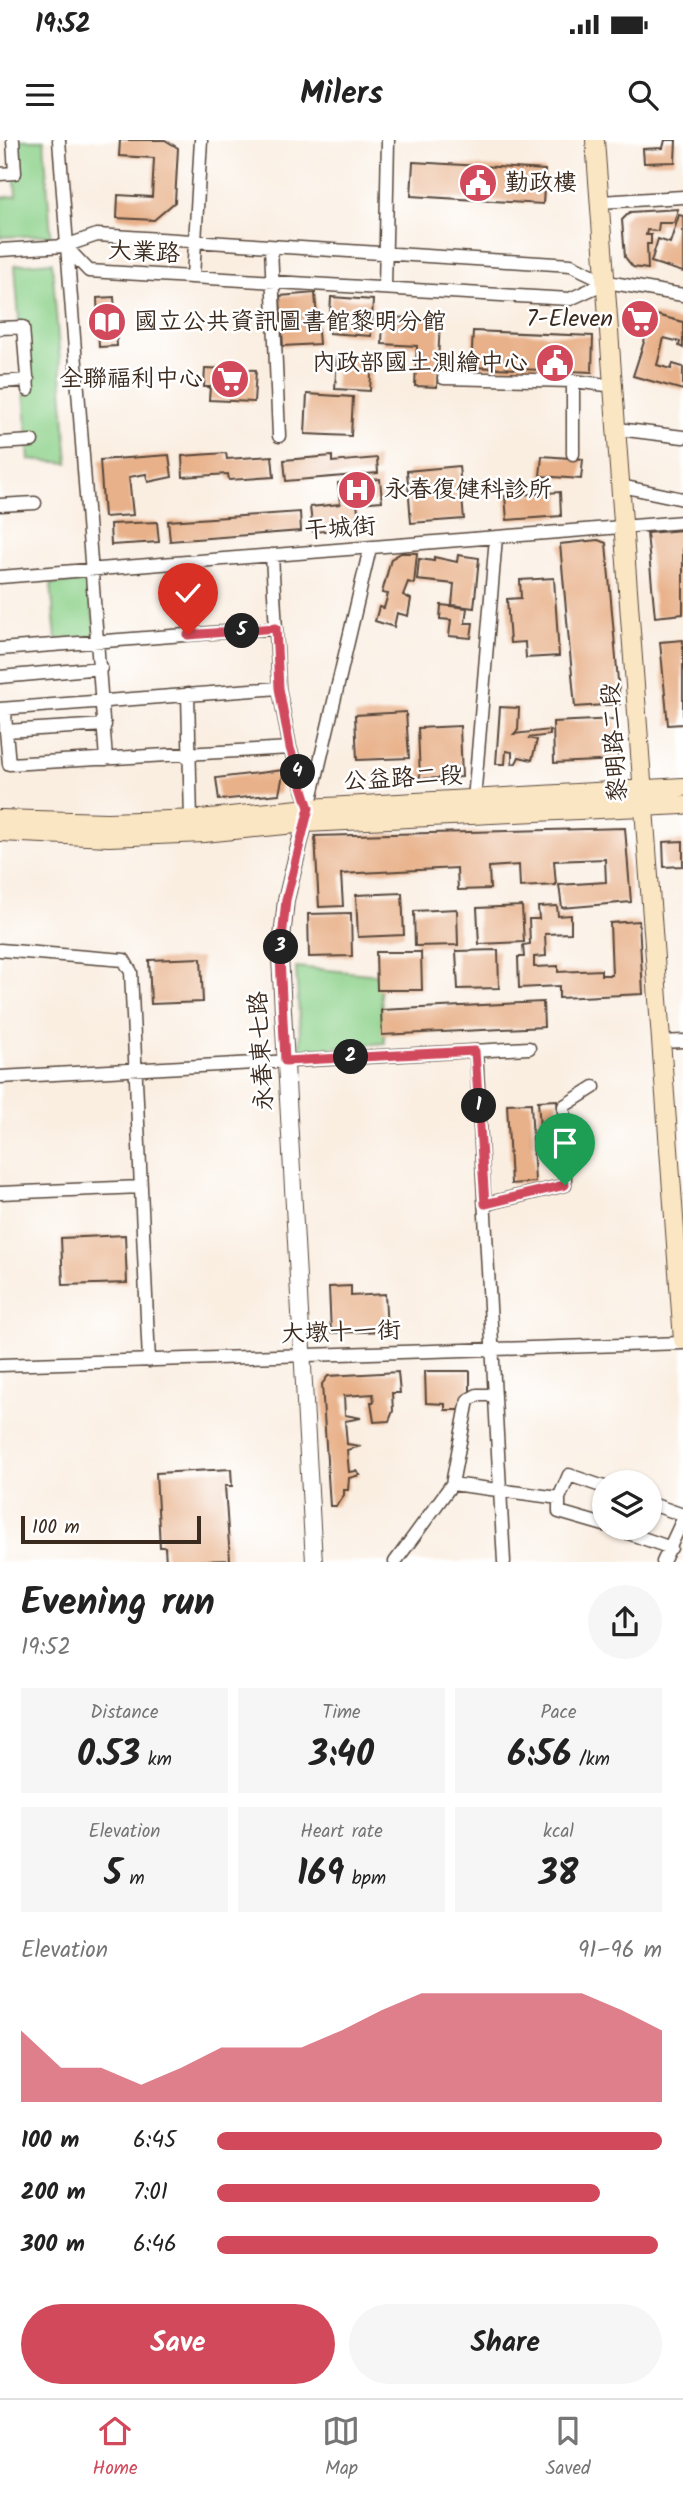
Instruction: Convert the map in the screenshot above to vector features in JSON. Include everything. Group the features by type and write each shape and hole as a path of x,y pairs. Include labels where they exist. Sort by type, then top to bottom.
{"main road":[{"name":"黎明路二段","path":"595,140 683,1341"},
{"name":"公益路二段","path":"0,819 107,822 307,815 644,799 683,787"},
{"name":"公益路二段","path":"0,832 109,837 204,833 307,815 474,800 644,799 683,805"}],"street":[{"path":"0,174 15,173 13,140"},
{"path":"59,140 90,569 100,642 106,759"},
{"path":"193,277 201,140"},
{"path":"385,288 388,140"},
{"path":"600,202 683,197"},
{"name":"大業路","path":"607,282 570,299 89,271 65,246 97,235 570,265 607,282 683,295"},
{"path":"0,250 65,246"},
{"path":"271,247 279,436"},
{"path":"0,328 23,327 28,385 0,382"},
{"path":"443,378 573,381 615,386"},
{"path":"573,381 573,454"},
{"path":"618,429 683,437"},
{"path":"0,443 32,441"},
{"path":"621,486 683,499"},
{"path":"0,505 35,503"},
{"name":"干城街","path":"0,577 683,522"},
{"path":"474,800 496,537"},
{"name":"永春東七路","path":"314,1562 280,957 286,900 370,548"},
{"path":"272,555 279,688 290,748 307,815"},
{"path":"0,649 276,628"},
{"path":"0,677 101,668"},
{"path":"279,688 3,709 9,764 290,748"},
{"path":"188,694 191,820"},
{"path":"6,731 105,725"},
{"path":"0,950 124,960 131,972 149,1361"},
{"path":"661,1042 683,1041"},
{"path":"0,1077 529,1048"},
{"path":"475,1051 504,1562"},
{"path":"485,1204 565,1185 564,1105 594,1087"},
{"path":"0,1194 141,1187"},
{"name":"大墩十一街","path":"0,1365 683,1341"},
{"path":"395,1562 452,1484 468,1400 477,1395 495,1395"},
{"path":"592,1483 569,1475 559,1498 559,1512 592,1522"},
{"path":"452,1484 559,1498"},
{"path":"662,1508 683,1517 663,1562"},
{"path":"648,1540 671,1548"}],"green space":[{"path":"12,140 44,140 51,235 0,237 0,198 16,196"},
{"path":"52,262 68,463 29,460 15,265"},
{"path":"88,581 96,636 56,640 51,584"},
{"path":"296,967 379,975 385,1043 301,1050"}],"building":[{"path":"120,140 165,140 178,148 175,202 154,220 117,218 118,195 152,197 154,158 119,156"},
{"path":"665,140 676,140 675,162 644,163 643,149 663,148"},
{"name":"勤政樓","path":"413,162 545,170 543,204 411,196"},
{"path":"678,209 674,223 659,223 658,231 647,230 646,235 651,235 651,244 647,244 648,269 633,267 625,257 622,220 630,212"},
{"path":"679,215 683,216 683,272 651,262 658,239 670,243"},
{"path":"315,293 319,344 283,346 280,296"},
{"name":"國立公共資訊圖書館黎明分館","path":"114,297 117,346 99,347 97,298"},
{"path":"331,297 373,300 371,336 329,333"},
{"path":"653,314 683,322 683,348 679,346 680,342 664,338 657,365 671,369 673,364 683,367 683,390 633,376"},
{"path":"383,317 440,319 437,387 415,386 417,346 382,344"},
{"path":"473,331 593,336 592,372 471,367"},
{"path":"337,357 372,359 370,391 335,389"},
{"name":"全聯福利中心","path":"205,368 256,370 254,402 209,400 210,387 204,387"},
{"path":"307,394 353,397 351,436 305,434"},
{"path":"226,453 227,459 272,456 274,477 229,480 228,474 183,477 182,456"},
{"path":"169,455 172,477 148,482 146,474 129,477 133,515 104,517 100,460"},
{"path":"332,456 332,462 377,458 378,473 286,481 284,460"},
{"path":"542,456 583,459 581,479 540,476"},
{"path":"459,466 464,519 411,523 407,471"},
{"path":"380,479 382,501 357,503 360,528 313,532 310,507 340,504 338,483"},
{"path":"560,492 561,516 507,520 505,496"},
{"path":"300,512 301,531 170,541 168,521"},
{"path":"157,522 159,542 111,545 110,524"},
{"path":"683,530 683,614 655,617 647,533"},
{"path":"598,540 606,543 620,704 575,707 560,544"},
{"path":"401,553 417,553 414,584 408,582 403,595 411,599 408,616 397,613 394,627 375,621 379,607 384,608 388,594 382,593 391,559"},
{"path":"458,555 479,558 474,608 452,605 454,584 417,580 419,559 434,561 434,557 457,562"},
{"path":"554,578 559,656 526,658 525,642 510,643 507,599 521,598 520,580"},
{"path":"441,605 467,608 465,623 473,623 471,638 449,636 451,620 440,619"},
{"path":"683,640 683,724 668,725 660,642"},
{"path":"500,707 519,708 518,730 514,734 550,730 550,735 528,738 537,740 532,760 519,757 516,763 512,764 512,752 506,751 505,764 496,764"},
{"path":"406,712 409,758 357,760 355,715"},
{"path":"616,719 618,760 554,763 553,722"},
{"path":"460,726 462,777 420,779 418,728"},
{"path":"284,770 279,794 219,800 216,778"},
{"path":"625,828 631,902 562,908 559,885 606,882 605,859 554,861 556,885 520,887 519,865 489,867 490,889 458,890 457,868 341,874 343,906 319,907 315,836"},
{"path":"683,841 683,866 664,867 663,842"},
{"path":"402,893 404,935 358,937 356,895"},
{"path":"522,906 524,942 479,944 477,908"},
{"path":"557,906 558,916 571,915 571,933 545,934 546,956 534,957 534,967 558,966 558,972 601,970 601,975 612,975 610,923 639,921 643,994 559,998 559,986 519,988 518,957 524,957 523,945 530,944 529,919 539,919 538,907"},
{"path":"457,909 458,945 415,946 414,911"},
{"path":"351,913 352,956 309,957 308,914"},
{"path":"498,950 499,988 458,989 456,951"},
{"path":"376,952 421,952 422,990 377,990"},
{"path":"201,958 203,1002 151,1004 149,960"},
{"path":"543,1002 544,1027 382,1035 381,1010"},
{"path":"557,1100 560,1139 541,1140 538,1101"},
{"path":"531,1103 535,1182 511,1184 507,1104"},
{"path":"125,1235 127,1283 63,1285 61,1238"},
{"path":"351,1286 351,1296 385,1294 387,1331 331,1333 329,1287"},
{"path":"425,1371 470,1371 470,1392 463,1410 445,1410 445,1404 426,1403"},
{"path":"398,1372 400,1393 392,1393 393,1411 389,1421 374,1422 371,1402 374,1402 373,1394 344,1396 345,1415 361,1418 345,1421 347,1444 361,1446 347,1450 349,1472 356,1471 360,1475 349,1478 348,1490 344,1490 344,1495 336,1506 330,1506 322,1384 328,1376"},
{"path":"231,1469 232,1486 225,1486 230,1560 166,1562 165,1547 160,1547 156,1473"}],"place":[{"name":"勤政樓","path":"478,183"},
{"name":"7-Eleven","path":"640,319"},
{"name":"國立公共資訊圖書館黎明分館","path":"107,322"},
{"name":"內政部國土測繪中心","path":"555,363"},
{"name":"全聯福利中心","path":"230,379"},
{"name":"永春復健科診所","path":"357,490"}],"route":[{"path":"188,635 276,628 279,688 290,748 309,808 286,900 280,957 285,1061 475,1051 485,1204 565,1185"}]}
